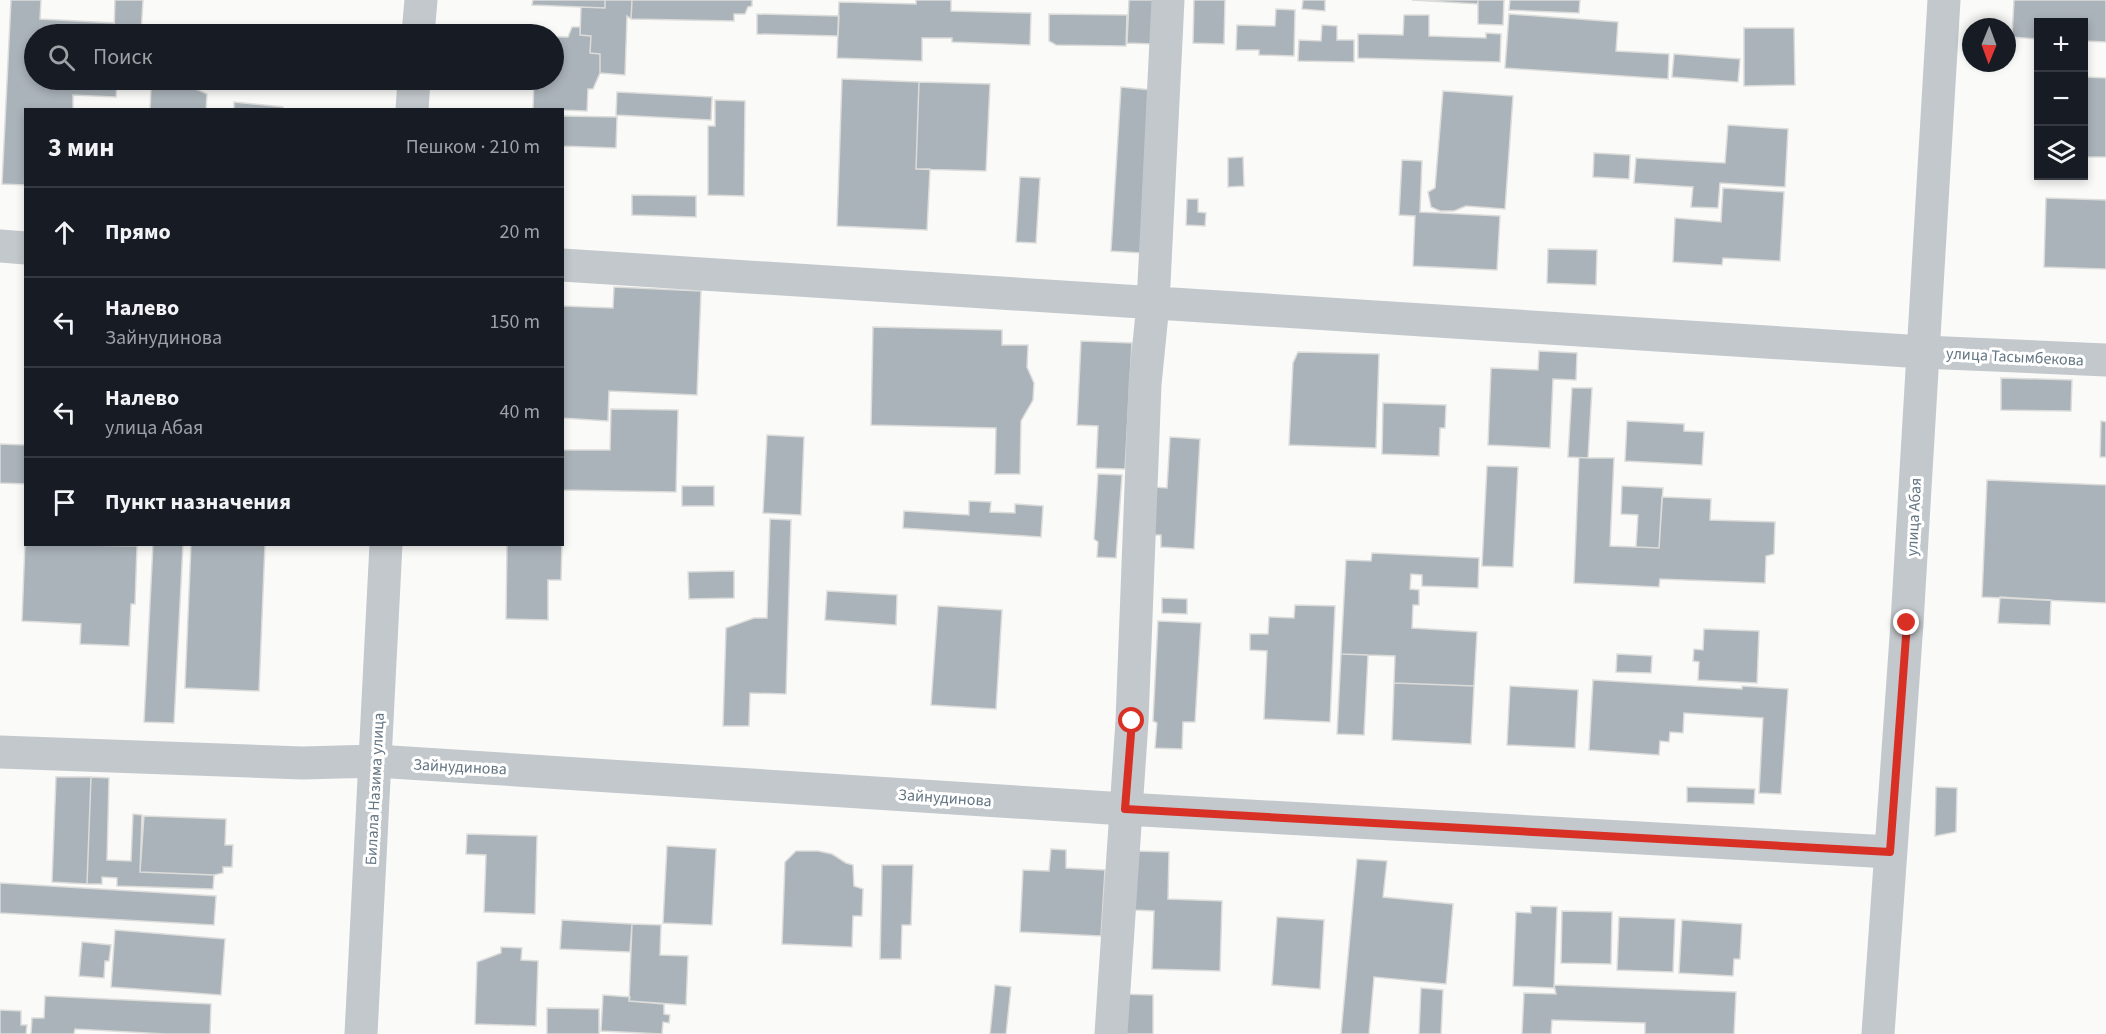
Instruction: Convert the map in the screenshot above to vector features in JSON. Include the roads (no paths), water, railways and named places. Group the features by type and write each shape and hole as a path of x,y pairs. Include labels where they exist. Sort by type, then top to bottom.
{"street":[{"path":"419,24 421,0"},
{"path":"1111,1034 1132,721 1144,384 1152,304 1168,0"},
{"name":"улица Абая","path":"1878,1034 1907,623 1944,0"},
{"path":"412,108 413,90"},
{"path":"0,246 24,248"},
{"name":"улица Тасымбекова","path":"564,265 1923,352 2106,360"},
{"name":"Билала Назима улица","path":"361,1034 386,546"},
{"name":"Зайнудинова","path":"0,752 302,763 376,761 1125,809 1890,852"}]}
